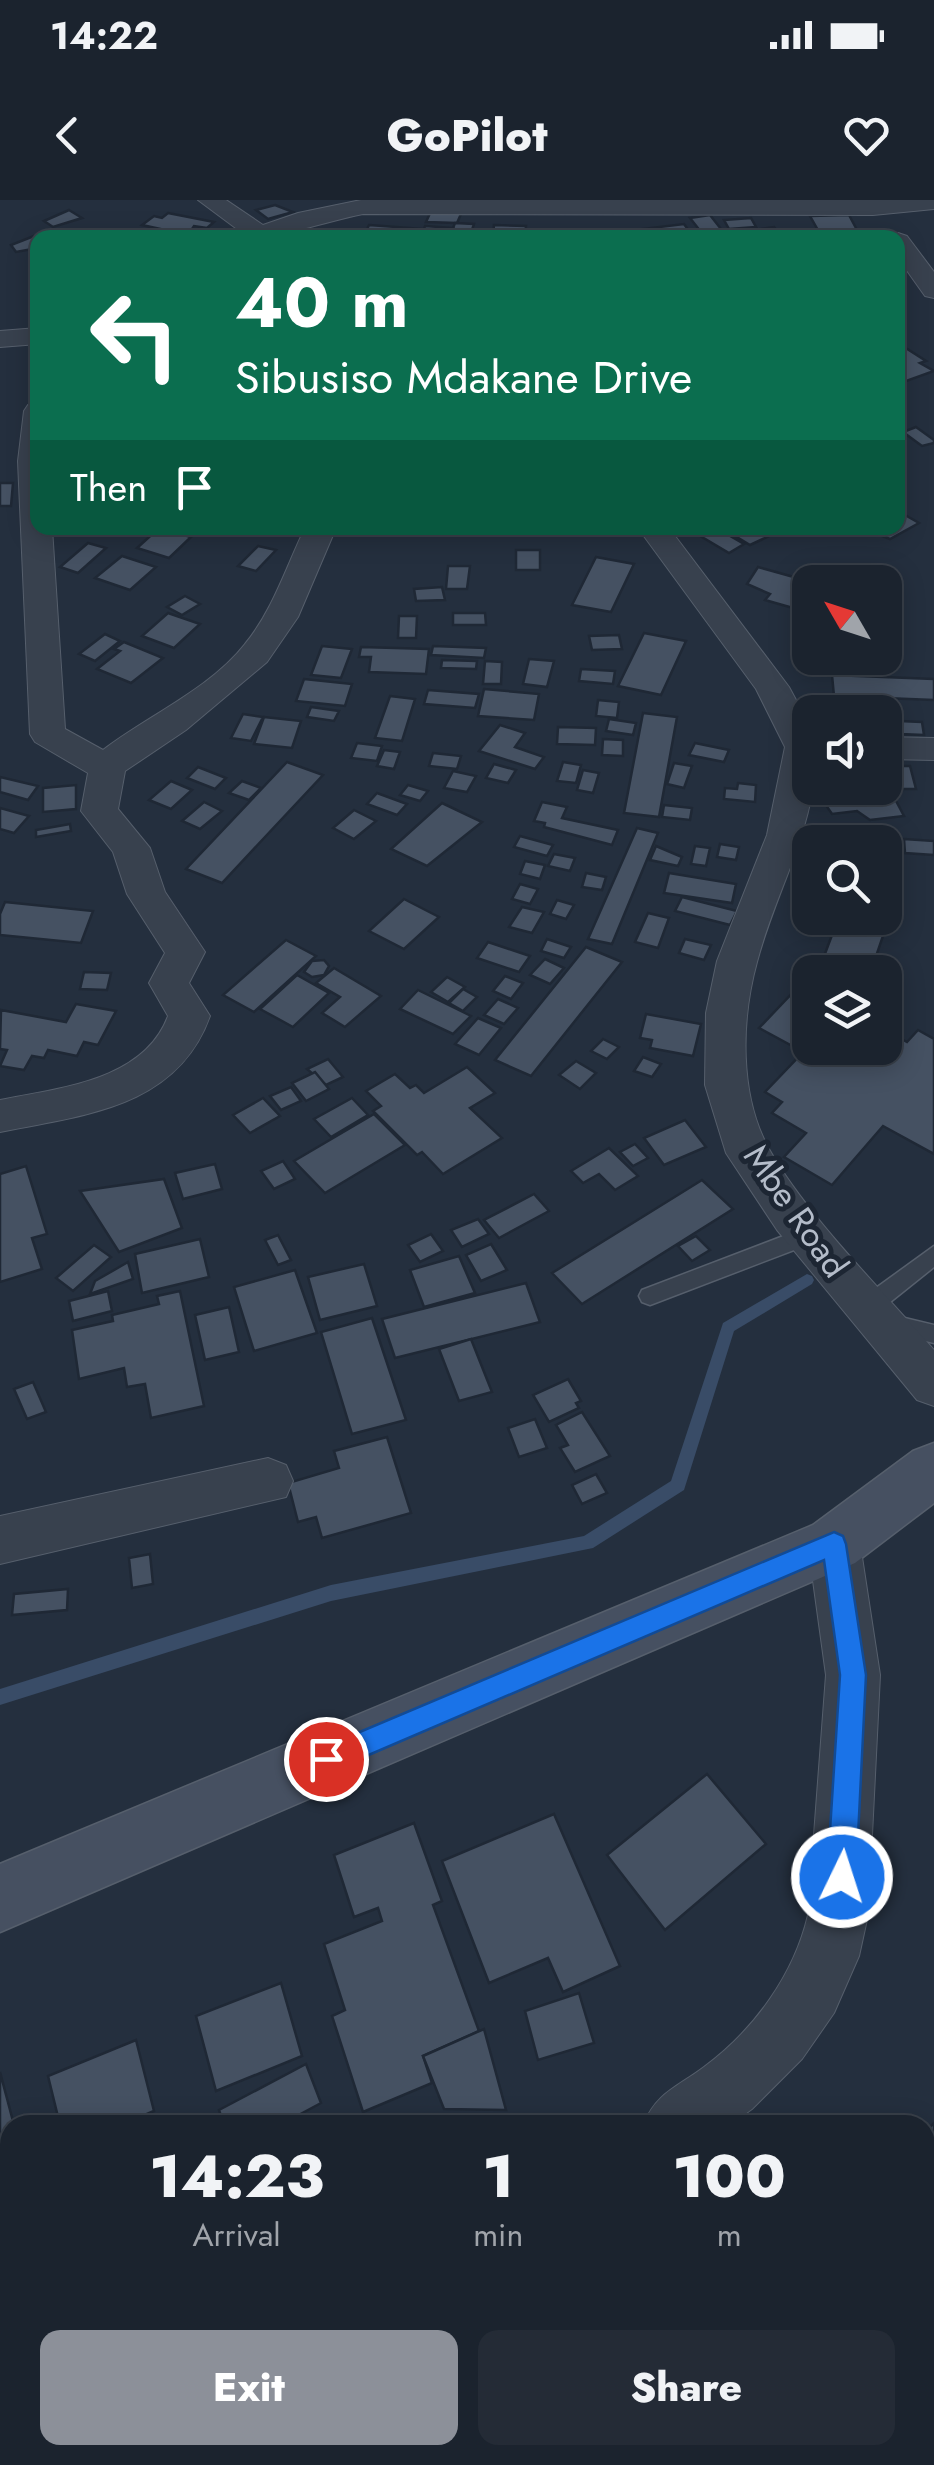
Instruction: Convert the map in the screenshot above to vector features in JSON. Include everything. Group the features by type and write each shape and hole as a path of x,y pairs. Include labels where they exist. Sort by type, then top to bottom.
{"street":[{"path":"210,200 248,230"},
{"path":"270,230 360,204 773,203 873,208 934,202"},
{"path":"873,208 889,230"},
{"path":"905,251 934,290"},
{"path":"0,339 30,337"},
{"path":"37,535 48,734 107,768"},
{"path":"0,1116 102,1092 134,1080 162,1062 186,1032 189,1016 169,984 185,952 146,894 132,848 98,811 107,768 118,756 174,722 255,654 280,616 317,535"},
{"name":"Mbe Road","path":"658,535 772,687 792,722"},
{"path":"902,748 934,749"},
{"name":"Mbe Road","path":"793,805 786,835 738,961 724,1051 726,1084 748,1153 807,1236 934,1385"},
{"path":"0,1898 834,1544 934,1469"},
{"path":"0,1540 268,1480"},
{"path":"689,2115 730,2087 780,2037 812,1991 829,1956 838,1915 853,1675 834,1544"}],"lane":[{"path":"650,1296 807,1236"},
{"path":"934,1255 871,1313 934,1334"}],"building":[{"path":"275,205 293,212 268,219 256,210"},
{"path":"69,210 82,218 53,227 44,221"},
{"path":"431,211 461,214 457,223 426,222"},
{"path":"168,213 214,222 207,228 194,226 191,230 142,225 154,216 162,218"},
{"path":"710,215 721,229 699,230 690,218"},
{"path":"849,215 857,230 818,230 810,216"},
{"path":"751,218 756,227 729,229 724,220"},
{"path":"455,223 474,224 472,230 452,230"},
{"path":"684,224 688,230 635,230"},
{"path":"369,225 424,229 424,230 367,230"},
{"path":"494,225 526,226 526,230 493,230"},
{"path":"425,226 453,228 452,230 424,230"},
{"path":"30,238 30,249 16,252 11,245"},
{"path":"905,348 926,361 920,363 934,371 905,381"},
{"path":"916,427 934,443 922,446 905,431"},
{"path":"0,483 13,483 11,506 0,506"},
{"path":"905,515 919,523 905,531"},
{"path":"151,535 191,537 169,558 137,548"},
{"path":"728,535 744,544 729,553 702,537"},
{"path":"734,535 772,535 750,545"},
{"path":"88,543 106,548 78,573 60,567"},
{"path":"258,546 276,550 256,571 238,566"},
{"path":"516,550 540,550 540,570 516,570"},
{"path":"122,556 156,567 130,590 95,578"},
{"path":"596,557 634,564 611,612 572,605"},
{"path":"448,566 470,566 467,589 446,589"},
{"path":"758,567 792,576 792,608 765,600 770,594 747,584"},
{"path":"442,587 445,600 416,601 414,589"},
{"path":"185,596 200,604 182,615 167,607"},
{"path":"168,613 200,624 174,648 142,636"},
{"path":"453,613 485,613 486,625 453,625"},
{"path":"399,616 417,616 416,638 398,638"},
{"path":"644,633 686,641 661,695 618,686"},
{"path":"105,634 120,641 95,661 79,654"},
{"path":"619,635 622,649 592,650 589,636"},
{"path":"124,642 163,658 131,683 97,669 120,651 114,649"},
{"path":"322,646 352,649 341,678 311,675"},
{"path":"433,646 486,648 484,658 431,655"},
{"path":"361,647 429,649 426,674 369,672 371,657 359,657"},
{"path":"529,659 554,661 547,687 523,684"},
{"path":"442,660 477,661 476,669 441,668"},
{"path":"485,661 502,662 501,684 483,684"},
{"path":"581,669 615,671 613,684 579,681"},
{"path":"832,675 934,679 934,700 902,699 902,695 834,695"},
{"path":"304,679 352,684 345,706 296,701"},
{"path":"484,689 539,694 534,720 478,716"},
{"path":"428,690 479,694 475,708 424,704"},
{"path":"390,696 415,699 402,741 375,738"},
{"path":"598,700 619,702 617,718 596,716"},
{"path":"311,707 339,711 334,721 307,717"},
{"path":"643,713 677,717 659,817 624,813"},
{"path":"243,714 263,717 251,741 231,738"},
{"path":"264,717 301,721 292,748 254,744"},
{"path":"609,719 636,723 633,735 606,731"},
{"path":"902,721 922,722 924,735 902,734"},
{"path":"500,725 525,733 515,747 544,757 535,769 479,751"},
{"path":"558,727 596,728 595,745 557,744"},
{"path":"603,739 623,740 623,756 602,755"},
{"path":"357,743 382,746 377,761 351,758"},
{"path":"695,743 729,750 724,762 689,755"},
{"path":"384,750 400,752 394,769 377,766"},
{"path":"433,753 461,756 457,769 429,766"},
{"path":"287,762 323,775 222,883 186,869"},
{"path":"563,762 581,765 576,783 557,781"},
{"path":"674,763 692,766 684,788 667,784"},
{"path":"494,764 516,770 508,783 486,778"},
{"path":"902,766 910,766 916,789 902,789"},
{"path":"198,767 226,778 215,789 187,778"},
{"path":"583,770 599,773 593,793 577,790"},
{"path":"453,771 476,776 467,792 444,788"},
{"path":"0,777 38,786 28,800 0,792"},
{"path":"171,781 192,790 171,809 149,800"},
{"path":"242,781 261,788 249,800 229,793"},
{"path":"738,783 756,785 755,802 724,799 725,788 737,789"},
{"path":"76,785 76,809 43,812 43,788"},
{"path":"408,785 428,791 420,801 400,795"},
{"path":"377,793 407,804 397,815 367,804"},
{"path":"204,802 222,811 200,829 182,821"},
{"path":"542,802 567,807 562,818 618,830 612,845 534,821"},
{"path":"442,803 482,822 427,866 391,849"},
{"path":"664,805 692,808 690,820 662,817"},
{"path":"826,805 898,805 904,816 870,820 857,811 832,814"},
{"path":"0,808 29,816 14,833 0,829"},
{"path":"354,810 376,821 354,839 333,828"},
{"path":"70,824 71,831 36,837 36,830"},
{"path":"637,828 658,833 612,944 588,939"},
{"path":"520,836 553,845 547,856 514,847"},
{"path":"904,839 934,841 934,855 905,853"},
{"path":"720,844 739,847 736,860 717,857"},
{"path":"656,846 682,857 678,866 650,860"},
{"path":"695,846 710,848 706,866 691,864"},
{"path":"554,854 575,858 570,871 548,866"},
{"path":"525,861 545,865 540,879 520,874"},
{"path":"586,873 606,877 602,890 582,887"},
{"path":"669,873 736,884 732,903 664,893"},
{"path":"520,884 538,889 530,904 512,899"},
{"path":"682,897 737,911 730,925 675,911"},
{"path":"404,899 439,917 404,949 369,931"},
{"path":"557,900 574,905 566,919 550,914"},
{"path":"5,902 93,911 81,943 0,935 0,914"},
{"path":"522,907 544,912 532,933 509,927"},
{"path":"648,913 669,918 658,948 635,942"},
{"path":"832,935 883,936 876,955 824,955"},
{"path":"547,939 571,947 564,958 541,951"},
{"path":"685,939 711,945 704,960 679,953"},
{"path":"286,940 316,956 254,1012 223,995"},
{"path":"488,942 530,956 519,972 477,958"},
{"path":"586,947 622,962 531,1076 495,1060"},
{"path":"545,959 564,968 550,984 530,975"},
{"path":"324,960 329,966 324,975 312,977 304,972 312,961"},
{"path":"334,968 381,996 345,1027 322,1013 340,997 316,983"},
{"path":"84,972 111,973 107,990 80,989"},
{"path":"297,975 329,993 293,1027 260,1009"},
{"path":"505,976 523,983 511,999 493,991"},
{"path":"447,977 465,987 448,1002 431,992"},
{"path":"463,989 477,997 463,1011 449,1003"},
{"path":"418,990 471,1016 453,1034 400,1009"},
{"path":"792,993 792,1046 759,1028"},
{"path":"498,999 518,1008 504,1024 484,1015"},
{"path":"76,1004 116,1011 98,1045 84,1042 77,1056 48,1050 44,1058 32,1056 24,1070 0,1066 7,1050 0,1049 1,1010 66,1022"},
{"path":"646,1014 701,1024 693,1056 650,1048 652,1040 640,1038"},
{"path":"478,1018 501,1028 479,1055 455,1044"},
{"path":"918,1030 934,1039 934,1154 883,1126 832,1185 784,1157 806,1133 772,1113 782,1102 765,1092 792,1064 902,1065 902,1039 907,1042"},
{"path":"603,1039 619,1047 607,1059 591,1051"},
{"path":"643,1057 661,1064 652,1077 634,1071"},
{"path":"328,1059 343,1077 326,1085 307,1069"},
{"path":"576,1061 596,1073 580,1089 559,1075"},
{"path":"467,1067 495,1093 470,1108 502,1138 443,1174 422,1152 417,1155 373,1111 381,1106 366,1091 395,1074 410,1088 416,1085 424,1093"},
{"path":"315,1072 329,1089 306,1101 292,1083"},
{"path":"291,1087 301,1101 281,1110 270,1096"},
{"path":"263,1098 280,1116 250,1133 233,1115"},
{"path":"352,1098 368,1115 331,1137 314,1119"},
{"path":"374,1114 405,1145 325,1193 294,1161"},
{"path":"685,1120 706,1147 664,1165 644,1138"},
{"path":"635,1144 648,1158 633,1166 620,1152"},
{"path":"609,1148 638,1176 615,1190 599,1174 583,1183 571,1171"},
{"path":"283,1161 295,1179 274,1189 261,1171"},
{"path":"215,1164 222,1189 183,1199 175,1173"},
{"path":"26,1166 47,1234 32,1238 42,1269 0,1282 0,1174"},
{"path":"164,1179 182,1228 119,1252 80,1191"},
{"path":"702,1180 733,1209 582,1304 552,1273"},
{"path":"534,1194 549,1211 499,1238 484,1220"},
{"path":"478,1219 489,1234 462,1247 451,1230"},
{"path":"431,1234 443,1251 420,1262 408,1245"},
{"path":"278,1235 291,1260 278,1265 265,1240"},
{"path":"696,1236 710,1250 692,1261 678,1246"},
{"path":"200,1239 209,1277 142,1293 135,1254"},
{"path":"491,1244 507,1270 481,1281 466,1255"},
{"path":"94,1245 111,1257 73,1291 56,1278"},
{"path":"459,1256 475,1293 424,1307 410,1270"},
{"path":"128,1262 133,1279 90,1294 95,1281"},
{"path":"364,1264 377,1306 320,1320 308,1277"},
{"path":"295,1270 317,1333 254,1351 234,1287"},
{"path":"526,1283 540,1322 395,1358 382,1319"},
{"path":"108,1291 112,1311 73,1321 69,1301"},
{"path":"180,1291 204,1406 151,1418 145,1384 127,1387 124,1368 79,1379 72,1330 113,1321 112,1315 159,1304 157,1296"},
{"path":"229,1307 239,1352 205,1360 195,1315"},
{"path":"372,1318 406,1420 352,1434 321,1332"},
{"path":"471,1339 492,1392 459,1401 439,1349"},
{"path":"568,1379 581,1401 576,1403 579,1408 549,1422 533,1395"},
{"path":"33,1382 46,1412 27,1419 14,1389"},
{"path":"582,1412 610,1456 575,1472 560,1448 568,1445 556,1425"},
{"path":"535,1419 547,1448 519,1457 508,1428"},
{"path":"387,1437 411,1513 322,1538 316,1517 298,1522 288,1483 339,1468 334,1451"},
{"path":"596,1474 607,1493 582,1504 572,1485"},
{"path":"150,1554 153,1584 132,1588 129,1558"},
{"path":"68,1589 67,1610 12,1615 14,1594"},
{"path":"707,1774 766,1844 665,1930 607,1855"},
{"path":"554,1814 620,1966 563,1992 548,1958 489,1983 442,1861"},
{"path":"414,1823 442,1901 433,1905 479,2031 423,2056 432,2083 363,2112 332,2016 345,2010 324,1944 382,1921 378,1908 354,1917 334,1855"},
{"path":"281,1983 302,2056 216,2091 196,2016"},
{"path":"579,1993 594,2043 538,2060 525,2011"},
{"path":"484,2029 506,2110 444,2109 423,2056"},
{"path":"136,2040 154,2111 145,2115 58,2115 48,2076"},
{"path":"306,2064 321,2103 299,2115 221,2115 219,2110"},
{"path":"0,2072 11,2115 0,2115"}],"waterway":[{"path":"0,1697 331,1593 587,1543 678,1485 728,1327 807,1280"}],"route":[{"path":"326,1759 834,1544 853,1675 842,1877"}]}
